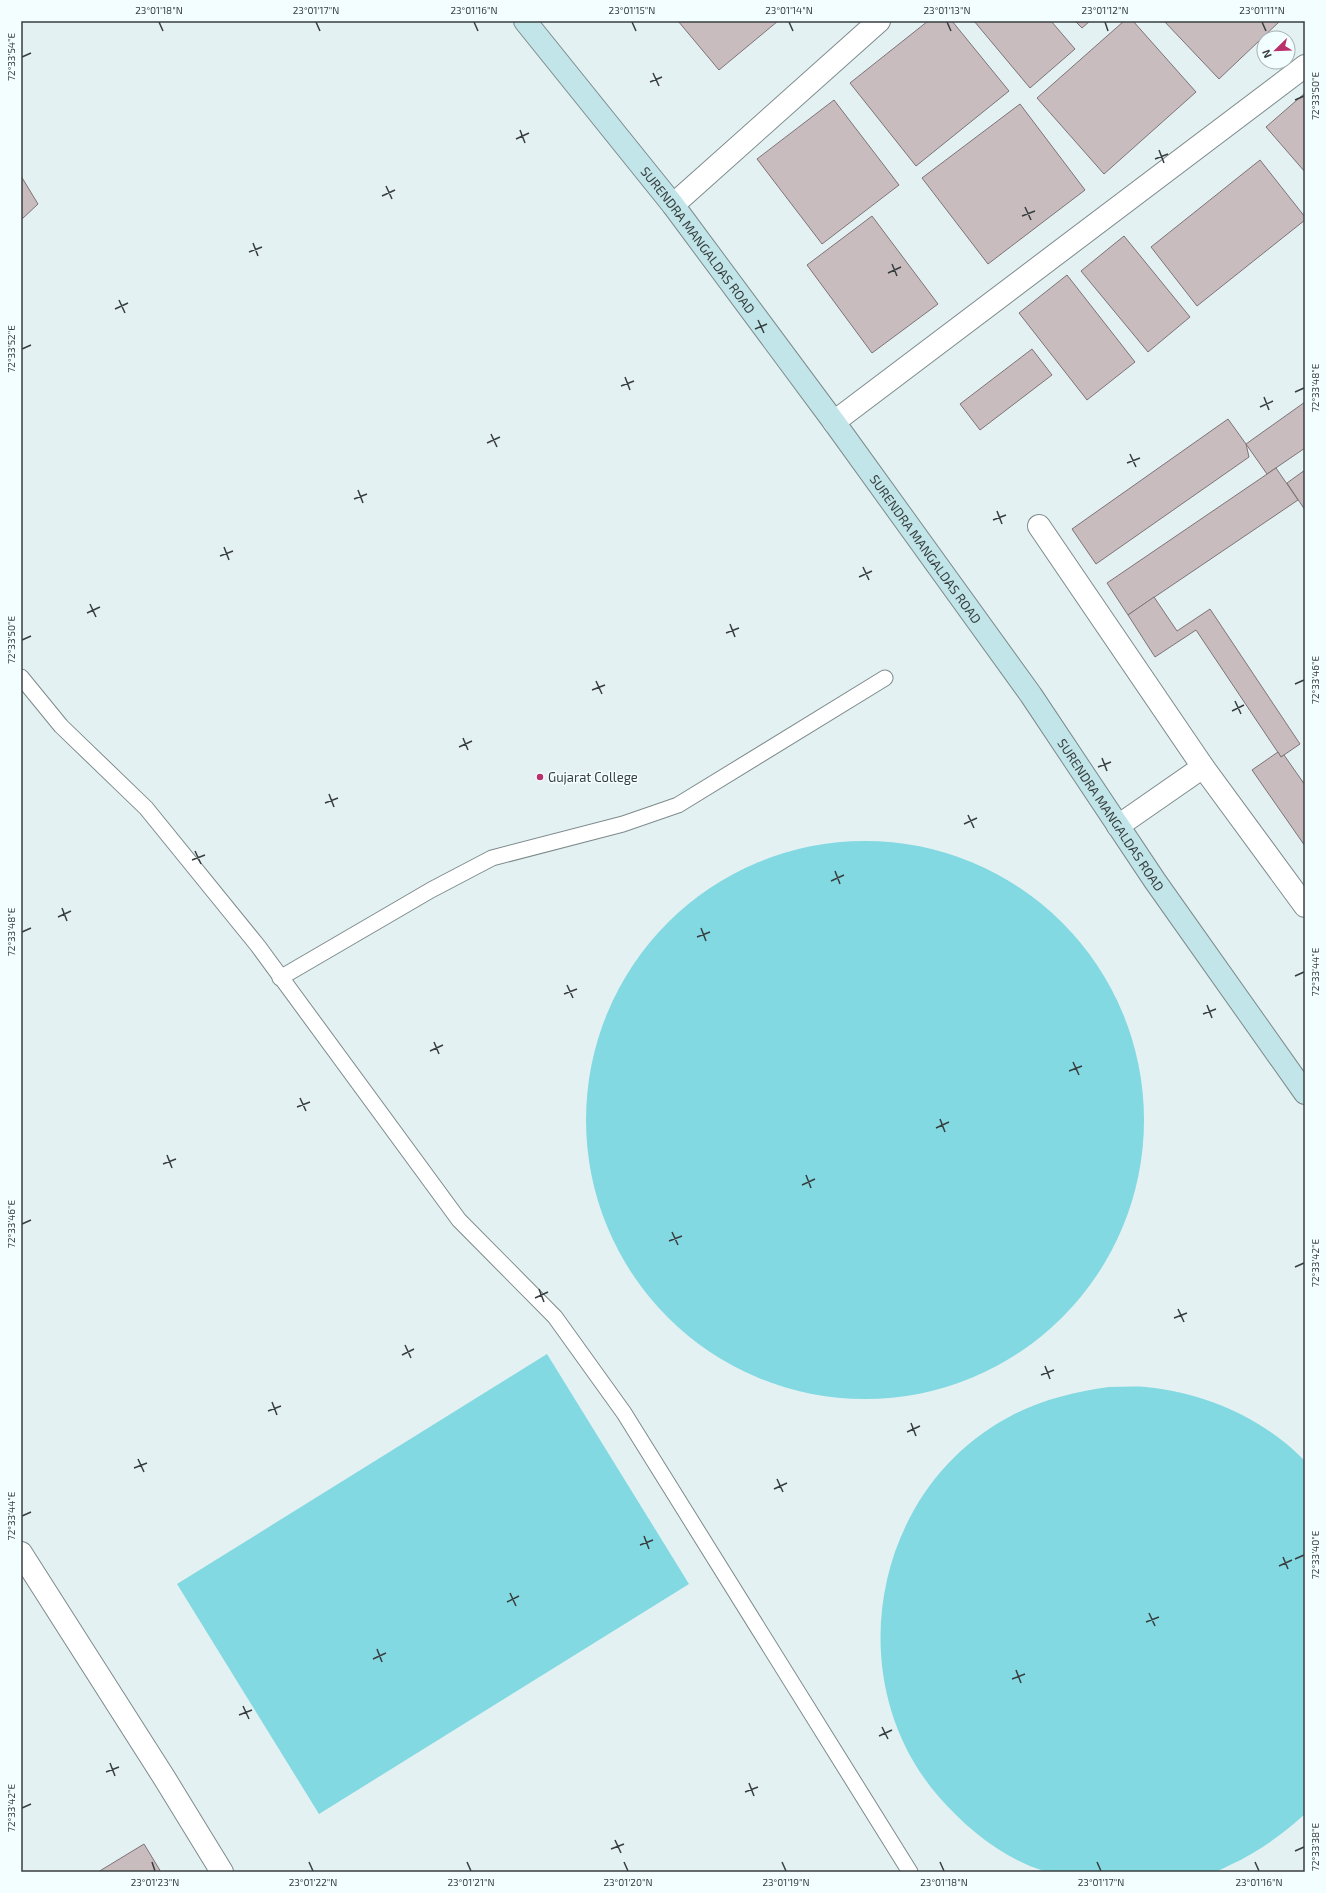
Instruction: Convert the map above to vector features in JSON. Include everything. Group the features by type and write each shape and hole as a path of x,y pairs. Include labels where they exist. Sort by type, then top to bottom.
{"main road":[{"name":"SURENDRA MANGALDAS ROAD","path":"525,21 673,205 834,422 1031,695 1155,881 1305,1093"}],"street":[{"path":"673,205 880,21"},
{"path":"834,422 1305,66"},
{"path":"1039,526 1203,767 1305,906"},
{"path":"1118,826 1203,767"},
{"path":"21,1553 165,1779 222,1872"}],"lane":[{"path":"21,677 61,726 146,808 258,946 459,1220 555,1317 624,1413 910,1872"},
{"path":"280,978 431,890 492,858 623,824 678,805 885,678"}],"shaded area":[{"path":"865,841 892,842 919,846 972,862 997,874 1020,888 1042,904 1062,923 1081,943 1097,965 1111,988 1123,1013 1139,1066 1143,1093 1143,1147 1139,1174 1123,1227 1111,1252 1097,1275 1081,1297 1062,1317 1042,1336 1020,1352 997,1366 972,1378 919,1394 892,1398 865,1399 838,1398 811,1394 758,1378 733,1366 710,1352 688,1336 668,1317 649,1297 633,1275 619,1252 607,1227 591,1174 587,1147 586,1120 587,1093 591,1066 607,1013 619,988 633,965 649,943 668,923 688,904 710,888 733,874 758,862 811,846 838,842"},
{"path":"547,1354 689,1584 319,1814 177,1584"},
{"path":"1109,1387 1141,1387 1168,1390 1212,1402 1252,1420 1271,1432 1305,1461 1305,1814 1279,1836 1260,1849 1215,1872 1050,1872 1029,1866 1015,1859 987,1842 950,1809 939,1797 907,1750 888,1699 881,1645 885,1591 900,1539 926,1491 963,1450 1009,1417 1045,1401 1083,1391"}],"building":[{"path":"678,21 778,21 719,70"},
{"path":"928,21 952,21 1009,91 916,166 850,83"},
{"path":"974,21 1051,21 1075,49 1030,88"},
{"path":"1075,21 1090,21 1082,28"},
{"path":"1124,21 1133,21 1196,92 1104,174 1037,98"},
{"path":"1164,21 1280,21 1271,30 1256,30 1256,44 1219,79"},
{"path":"1305,93 1305,172 1266,127"},
{"path":"834,100 899,185 822,244 757,159"},
{"path":"1020,104 1085,190 988,264 922,178"},
{"path":"1260,160 1305,217 1305,220 1197,306 1151,247"},
{"path":"21,176 38,204 21,220"},
{"path":"872,216 938,304 872,353 807,265"},
{"path":"1124,236 1190,317 1148,352 1081,271"},
{"path":"1067,275 1135,362 1087,400 1019,313"},
{"path":"1032,349 1052,375 980,430 960,404"},
{"path":"1305,402 1305,448 1267,474 1246,444"},
{"path":"1228,419 1246,444 1249,457 1096,564 1072,529"},
{"path":"1276,468 1298,500 1128,615 1107,583"},
{"path":"1305,470 1305,510 1287,483"},
{"path":"1154,597 1177,631 1210,609 1300,744 1281,757 1196,630 1155,657 1128,615"},
{"path":"1278,752 1281,757 1284,755 1305,785 1305,846 1252,770"},
{"path":"144,1844 161,1872 98,1872"}],"place":[{"name":"Gujarat College","path":"540,777"}]}
